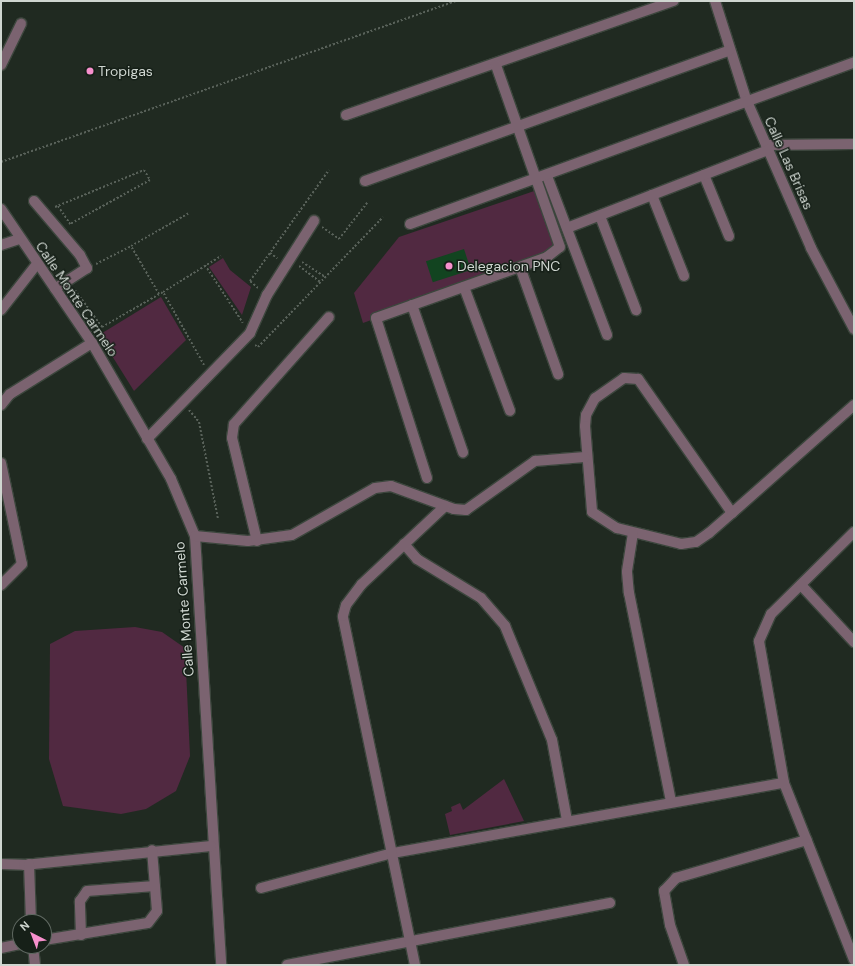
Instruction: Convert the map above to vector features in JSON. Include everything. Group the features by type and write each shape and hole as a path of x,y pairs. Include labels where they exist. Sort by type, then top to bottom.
{"street":[{"path":"346,115 496,65 674,1"},
{"name":"Calle Las Brisas","path":"715,1 729,51 746,99 811,248 854,329"},
{"path":"1,65 21,24"},
{"path":"365,181 519,128 729,51"},
{"path":"410,224 537,180 746,99 854,62"},
{"path":"427,478 376,318 553,255 560,247 496,65"},
{"path":"567,228 704,175 767,148 854,144"},
{"path":"704,175 729,236"},
{"path":"547,176 607,335"},
{"path":"652,195 684,276"},
{"path":"34,201 80,255 87,268 59,287"},
{"name":"Calle Monte Carmelo","path":"1,209 37,264 59,287 171,479 195,536 211,846 221,965"},
{"path":"600,216 636,310"},
{"path":"147,439 184,405 250,333 267,295 295,261 314,221"},
{"path":"1,245 20,239"},
{"path":"1,310 37,264"},
{"path":"520,267 558,374"},
{"path":"464,287 510,411"},
{"path":"412,305 463,452"},
{"path":"257,540 232,438 234,424 329,317"},
{"path":"1,405 10,394 92,343"},
{"path":"732,513 638,379 624,378 615,382 590,405 586,415 585,457 592,512 605,523 633,533 667,543 689,544 706,536 732,513 854,405"},
{"path":"195,536 257,540 292,535 375,488 402,487 445,506 466,510 475,506 535,461 585,457"},
{"path":"1,463 22,564 1,585"},
{"path":"415,965 411,939 343,616 352,595 445,506"},
{"path":"854,532 771,614 759,641 784,782 854,960"},
{"path":"633,533 627,572 629,593 671,802"},
{"path":"404,544 417,559 481,598 505,626 557,754 567,820"},
{"path":"801,585 854,642"},
{"path":"261,888 392,853 567,820 784,782"},
{"path":"684,965 670,925 664,891 672,882 807,840"},
{"path":"1,864 29,864 152,850 211,846"},
{"path":"52,939 148,923 157,911 152,850"},
{"path":"29,864 31,914"},
{"path":"81,935 80,901 87,891 155,886"},
{"path":"287,965 411,939 610,903"},
{"path":"1,948 12,946"},
{"path":"34,954 35,965"}],"path":[{"path":"1,162 456,1"},
{"path":"43,212 144,170 150,180 70,224"},
{"path":"267,295 250,281 329,170"},
{"path":"300,211 339,239 367,203"},
{"path":"87,268 131,246 189,213"},
{"path":"262,342 383,217"},
{"path":"131,246 159,294"},
{"path":"59,287 67,290 77,290 102,327 220,256"},
{"path":"295,261 302,261 325,277"},
{"path":"295,261 320,282"},
{"path":"205,265 250,333"},
{"path":"162,292 210,376"},
{"path":"184,405 199,422 218,519"}],"shaded area":[{"path":"540,189 558,241 544,258 363,323 354,293 399,237"},
{"path":"223,258 230,270 251,287 242,315 209,267"},
{"path":"161,297 186,340 134,391 99,335"},
{"path":"135,627 162,632 185,648 190,756 176,791 146,809 121,814 63,806 49,759 50,644 75,631"},
{"path":"504,779 524,821 450,835 445,814 452,811 451,807 460,803 463,810"}],"building":[{"name":"Delegacion PNC","path":"464,249 471,270 433,282 426,261"}],"place":[{"name":"Tropigas","path":"90,71"},
{"name":"Delegacion PNC","path":"449,266"}]}
